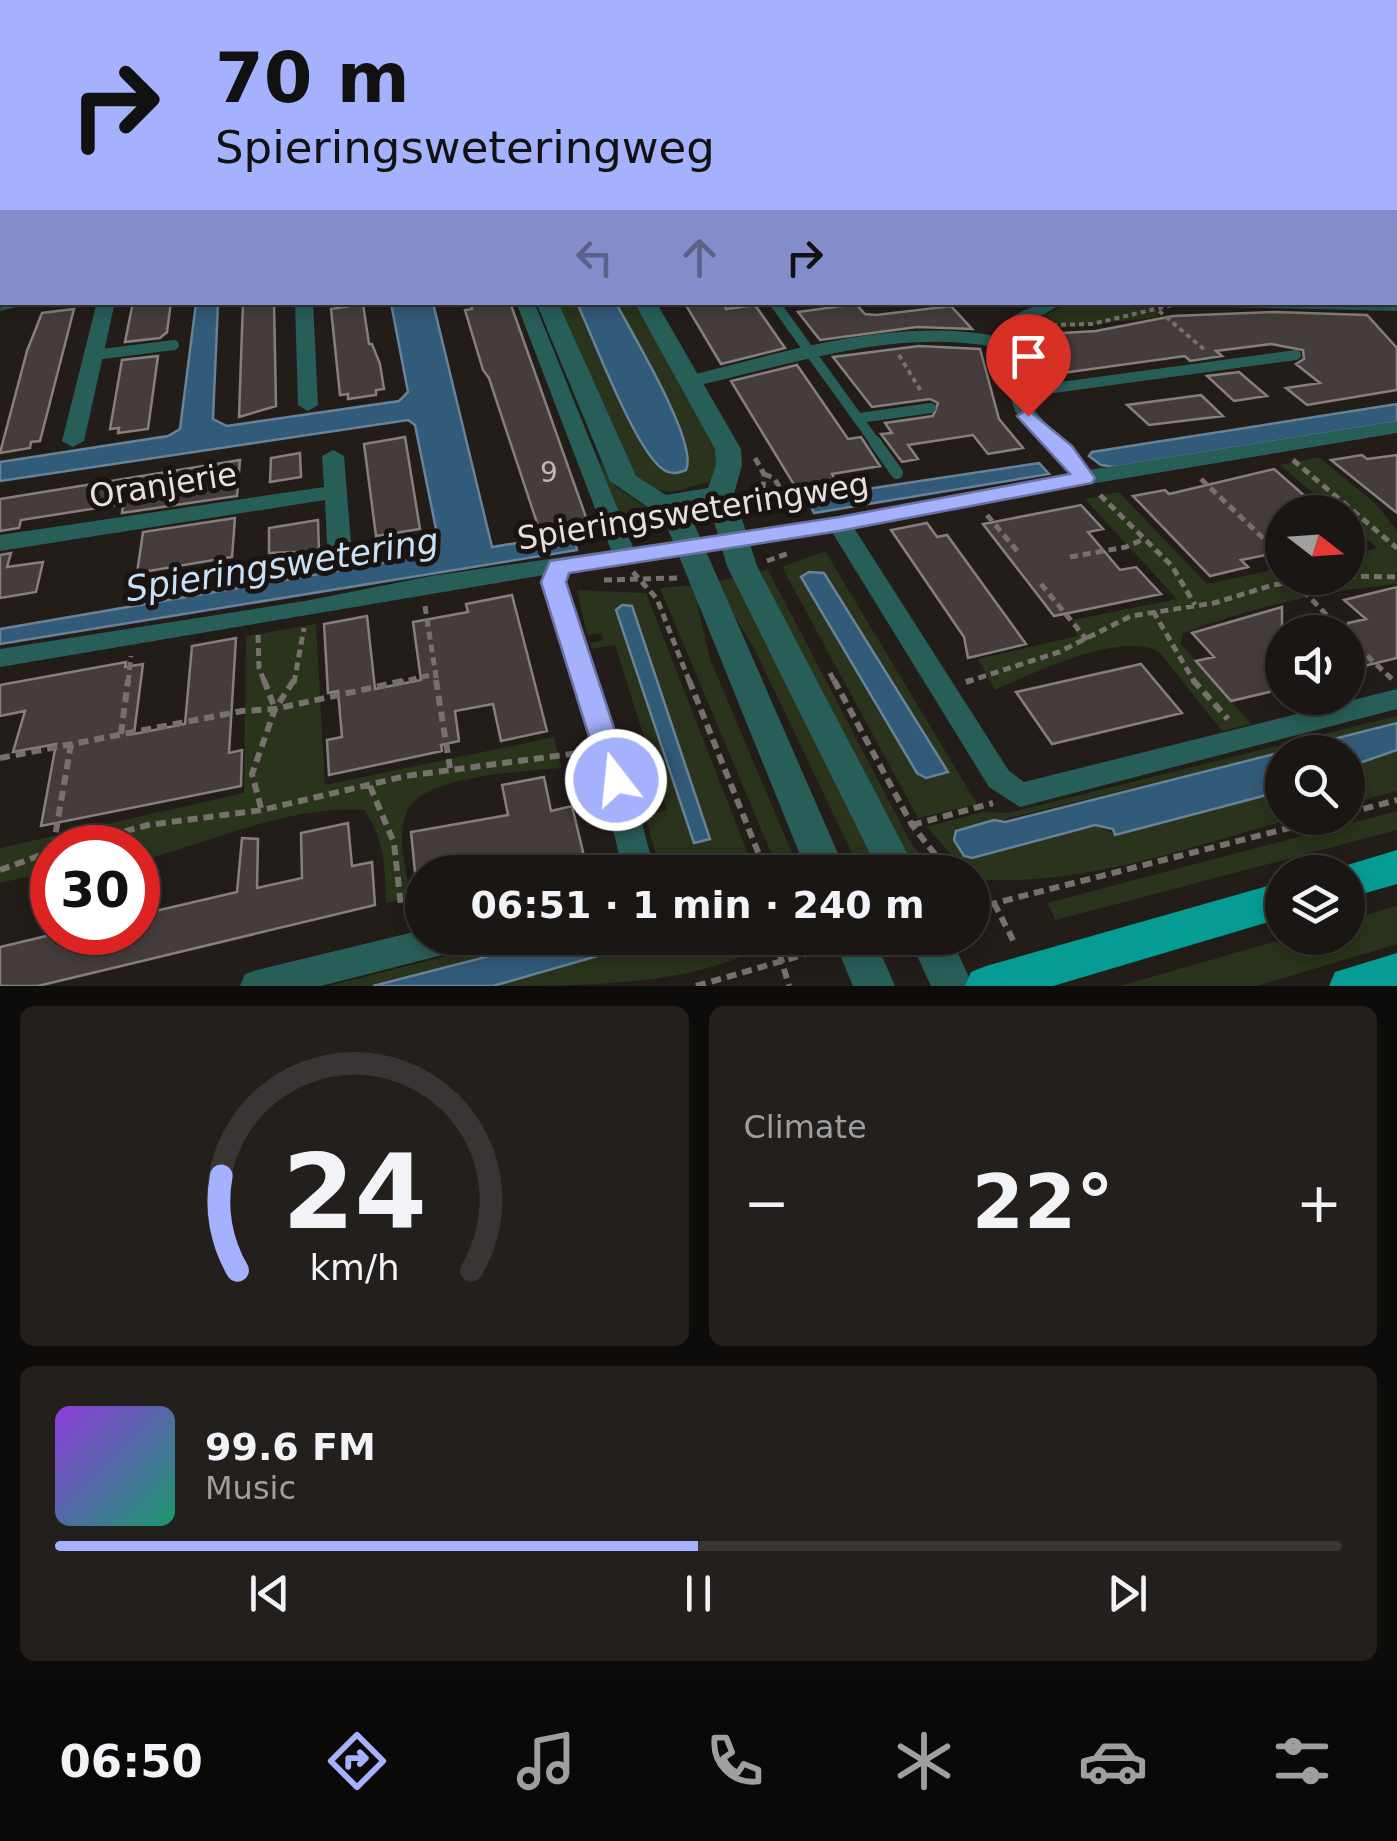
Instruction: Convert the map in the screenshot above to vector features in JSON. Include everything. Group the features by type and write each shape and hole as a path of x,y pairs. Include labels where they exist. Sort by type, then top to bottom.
{"main road":[{"path":"1365,876 1397,867"},
{"path":"986,986 1265,905"},
{"path":"1350,986 1397,972"}],"street":[{"path":"73,441 105,305"},
{"path":"304,305 308,405"},
{"path":"526,305 625,556"},
{"path":"548,305 624,482 662,504 681,526 819,855"},
{"path":"646,305 728,449 730,465 720,494"},
{"path":"691,381 891,340 1006,334 1051,305"},
{"path":"1006,334 1017,392 1028,416 1064,451 1084,478"},
{"name":"Spieringsweteringweg","path":"0,658 305,610 431,584 839,524 973,497 1397,427"},
{"path":"333,456 340,543"},
{"name":"Oranjerie","path":"0,543 336,492"},
{"path":"662,504 720,494"},
{"path":"720,494 749,537 890,855"},
{"path":"839,524 999,779 1020,795 1397,698"},
{"path":"559,567 554,582 608,749 635,855"},
{"path":"257,986 405,949"},
{"path":"861,955 874,986"},
{"path":"938,955 952,986"}],"lane":[{"path":"776,305 898,473"},
{"path":"94,355 174,344"},
{"path":"1017,392 1296,355"},
{"path":"859,418 931,408"}],"path":[{"path":"1006,334 1092,324 1177,305"},
{"path":"1158,311 1224,366"},
{"path":"891,340 931,408"},
{"path":"1282,446 1303,473 1397,548"},
{"path":"1183,462 1265,540"},
{"path":"761,497 764,474 774,478 804,528"},
{"path":"1084,478 1172,566 1195,605"},
{"path":"973,497 1018,552"},
{"path":"760,506 788,501"},
{"path":"749,537 778,577"},
{"path":"1070,557 1144,539"},
{"path":"625,556 630,570 656,599 760,855"},
{"path":"1365,576 1397,577"},
{"path":"1042,584 1087,640"},
{"path":"942,686 977,681 1087,640 1111,623 1265,588"},
{"path":"1307,595 1326,615"},
{"path":"424,603 450,768"},
{"path":"262,810 252,774 275,709 293,687 305,610"},
{"path":"1153,611 1186,672 1245,735"},
{"path":"258,617 259,668 275,709"},
{"path":"120,734 131,653"},
{"path":"1365,654 1397,684"},
{"path":"823,660 912,825 936,855"},
{"path":"0,758 242,710 275,709 435,674"},
{"path":"57,825 70,744"},
{"path":"155,825 262,810 450,768 608,749"},
{"path":"370,786 394,843 401,908"},
{"path":"912,825 1020,795"},
{"path":"1365,808 1397,800"},
{"path":"990,904 1265,834"},
{"path":"0,870 30,858"},
{"path":"778,955 789,986"},
{"path":"696,986 779,960"}],"green space":[{"path":"554,305 578,305 640,440 661,469 683,435 617,305 642,305 711,431 718,461 711,481 673,492 658,490 630,476"},
{"path":"1065,305 1156,305 1158,317 1024,332 1022,343 1049,384 1031,385 1021,379 1014,331"},
{"path":"1319,457 1365,495 1316,495 1280,465"},
{"path":"604,462 615,486 665,520 624,527 596,464"},
{"path":"1119,492 1207,584 1265,572 1265,595 1320,595 1236,615 1183,633 1181,644 1251,724 1222,731 1160,653 1144,647 1124,646 1078,656 995,690 978,659 1077,636 1073,620 1177,599 1085,499"},
{"path":"1365,495 1397,531 1397,584 1365,588 1365,551 1377,548 1365,538"},
{"path":"825,551 977,804 918,818 782,567","holes":["810,572 824,573 948,772"]},
{"path":"768,570 911,843 921,855 897,855 752,574"},
{"path":"738,577 871,855 853,855 755,650 714,582"},
{"path":"693,585 710,659 793,855 772,855 660,588"},
{"path":"577,590 646,593 748,855 656,855 645,816 667,810 615,645 592,649 590,643 603,640 601,633 587,635","holes":["622,605 632,607 709,839 694,843 616,610"]},
{"path":"316,624 325,785 554,737 561,768 453,783 417,799 407,811 402,832 405,898 386,903 380,843 364,810 306,813 278,819 160,855 160,825 102,825 244,793 246,636"},
{"path":"1397,716 1397,723 1348,735 1321,735"},
{"path":"1265,749 1265,755 957,831 970,855 951,855 927,827 982,812 1008,813"},
{"path":"1397,750 1397,791 1365,799 1365,761"},
{"path":"1265,796 1265,827 1096,871 990,879 990,855 983,855 1095,825 1116,835"},
{"path":"1397,811 1397,830 1302,855 1265,855 1265,865 1056,920 1047,903 1306,835 1365,835 1365,819"},
{"path":"30,841 30,876 0,883 0,848"},
{"path":"1397,906 1397,944 1365,954 1365,915"},
{"path":"1265,945 1265,955 1360,955 1257,986 1120,986"},
{"path":"451,955 494,955 373,986 328,986"},
{"path":"601,955 744,955 665,977 595,984 493,986"}],"water":[{"path":"196,305 218,305 213,419 227,426 399,401 408,392 391,305 433,305 492,547 573,534 577,550 0,644 0,629 435,554 439,544 415,425 408,420 0,481 0,462 168,436 180,429"},
{"path":"578,305 617,305 674,413 687,456 686,470 669,473 653,459 616,393"},
{"path":"1397,404 1397,422 1115,467 1101,465 1089,456 1092,452"},
{"path":"1039,463 1049,474 814,513 807,498"},
{"path":"809,572 824,573 948,772 926,778 917,773 801,577"},
{"path":"622,605 632,606 710,839 694,843 616,610"},
{"path":"1397,723 1397,750 1365,761 1365,735 1349,735"},
{"path":"1265,756 1265,795 1115,835 1113,829 1095,825 983,855 963,855 954,840 956,831 994,820 1005,822"},
{"path":"494,955 601,955 493,986 373,986"}],"building":[{"path":"132,305 171,305 167,332 160,338 125,342"},
{"path":"243,305 274,305 276,406 239,417"},
{"path":"363,305 369,344 380,364 384,389 376,390 376,395 348,399 348,394 340,395 331,309"},
{"path":"471,305 511,305 588,523 540,532 489,378 483,370 465,310 472,309"},
{"path":"686,305 725,305 726,309 755,305 785,348 721,364"},
{"path":"857,305 865,314 876,315 951,306 972,329 917,327 820,340 798,312"},
{"path":"74,309 40,441 31,442 30,448 0,453 27,351 42,313"},
{"path":"1275,312 1367,315 1397,348 1397,390 1307,405 1286,388 1320,383 1296,364 1304,359 1303,350 1271,344 1216,351 1222,356 1190,361 1185,356 1063,373 1029,335 1096,331 1173,316"},
{"path":"919,346 980,349 999,419 1023,448 988,454 973,435 908,445 918,459 902,462 881,434 892,433 885,423 933,416 938,403 930,399 872,407 833,357"},
{"path":"158,356 148,429 118,433 119,428 110,429 122,360"},
{"path":"797,365 848,439 861,437 880,466 832,474 836,481 825,483 828,487 806,491 796,488 731,381"},
{"path":"1239,372 1267,396 1234,401 1207,376"},
{"path":"1201,395 1223,416 1149,425 1127,405"},
{"path":"405,437 420,529 376,536 364,444"},
{"path":"300,453 301,477 270,482 271,458"},
{"path":"1362,455 1367,459 1397,455 1397,513 1331,460"},
{"path":"240,460 237,496 122,513 123,504 21,520 19,528 0,531 0,499"},
{"path":"1274,469 1304,495 1265,495 1265,555 1241,560 1248,567 1210,576 1133,496 1165,490 1169,494"},
{"path":"1081,505 1103,529 1088,532 1120,570 1136,567 1161,594 1054,616 983,524"},
{"path":"235,518 232,557 137,573 143,532"},
{"path":"318,520 319,551 269,553 269,528"},
{"path":"927,523 937,537 947,535 1026,644 968,658 964,637 891,530"},
{"path":"11,553 7,567 43,562 36,592 0,598 0,555"},
{"path":"1397,587 1397,658 1365,666 1365,615 1344,600"},
{"path":"512,595 547,731 501,741 493,704 455,711 459,741 441,745 442,751 329,775 327,740 342,737 338,691 328,693 324,624 367,616 375,689 421,680 413,622 468,612 466,604"},
{"path":"1282,607 1282,615 1265,615 1265,693 1231,701 1196,661 1214,657 1192,633"},
{"path":"236,638 229,753 242,750 241,786 41,825 56,744 13,752 25,711 0,716 0,685 126,662 125,667 143,664 134,734 185,724 192,646"},
{"path":"1141,664 1182,713 1052,744 1016,692"},
{"path":"544,777 551,811 572,806 584,855 413,855 411,832 508,815 502,785"},
{"path":"348,823 352,866 372,862 375,905 38,986 0,986 0,947 30,940 30,955 160,955 160,910 237,892 242,838 258,839 257,888 302,878 301,833"}],"route":[{"path":"616,780 554,582 559,567 839,524 869,515 1084,478 1064,451 1028,416"}],"water label":[{"name":"Spieringswetering","path":"282,565"}]}
